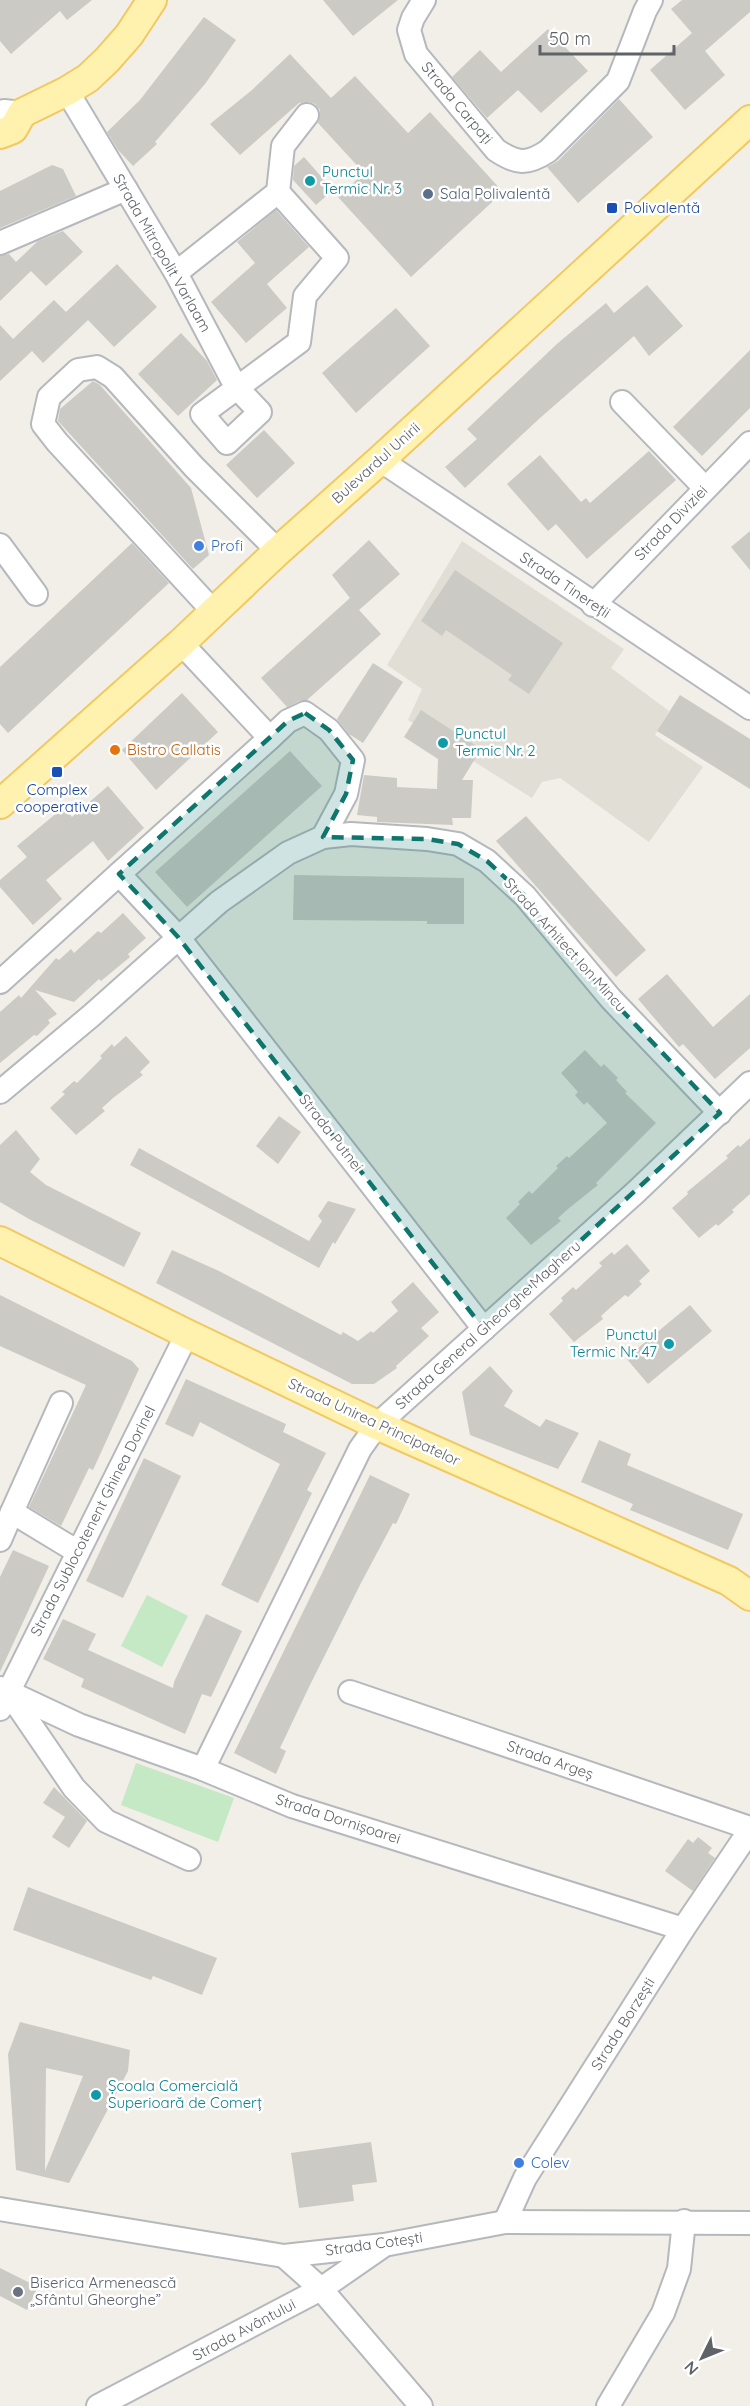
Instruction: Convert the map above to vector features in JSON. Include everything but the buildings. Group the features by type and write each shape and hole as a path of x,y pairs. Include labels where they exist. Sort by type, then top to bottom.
{"main road":[{"path":"0,134 13,129 11,113 67,91 88,78 129,35 152,0"},
{"name":"Bulevardul Unirii","path":"0,804 181,643 278,551 750,120"},
{"name":"Strada Unirea Principatelor","path":"0,1241 377,1425 743,1588"}],"street":[{"name":"Strada Carpați","path":"424,0 413,18 410,30 416,54 496,150 508,158 519,161 535,160 548,151 618,81 651,0"},
{"name":"Strada Mitropolit Varlaam","path":"67,91 177,273 236,387 260,412 227,443 202,414 236,387"},
{"path":"177,273 278,192 283,146 307,115"},
{"path":"0,243 126,189"},
{"path":"236,387 299,342 305,296 338,258 278,192"},
{"path":"213,611 43,423 49,397 78,370 97,367 113,377 194,467 278,551"},
{"path":"622,402 705,488"},
{"name":"Strada Diviziei","path":"593,605 750,443"},
{"name":"Strada Tinereții","path":"380,460 593,605 750,708"},
{"path":"0,545 36,594"},
{"path":"181,643 270,738"},
{"path":"0,982 288,720 305,713 329,730 353,760 346,794 323,837"},
{"name":"Strada Arhitect Ion Mincu","path":"8,1085 236,889 288,853 323,837 351,834 426,839 458,844 487,861 525,896 611,999 720,1113"},
{"name":"Strada Putnei","path":"119,874 178,938 484,1329"},
{"name":"Strada General Gheorghe Magheru","path":"203,1770 360,1449 377,1425 720,1113 750,1083"},
{"name":"Strada Sublocotenent Ghinea Dorinel","path":"3,1696 187,1334"},
{"path":"0,1540 61,1403"},
{"path":"12,1512 68,1546 79,1548"},
{"name":"Strada Argeș","path":"350,1692 750,1829"},
{"path":"3,1696 74,1788 106,1821 189,1859"},
{"name":"Strada Dornișoarei","path":"3,1696 203,1770 292,1806 683,1929"},
{"name":"Strada Borzești","path":"505,2222 525,2178 683,1929 750,1829"},
{"name":"Strada Cotești","path":"0,2209 284,2256 384,2245 505,2222 750,2223"},
{"path":"608,2406 663,2313 679,2269 684,2221"},
{"name":"Strada Avântului","path":"98,2406 321,2289 384,2245"},
{"path":"284,2256 321,2289 421,2406"}],"highlighted area":[{"path":"305,713 329,730 353,760 346,794 323,837 427,839 458,844 487,861 525,896 611,999 720,1113 484,1329 178,937 119,874 288,721"}],"shaded area":[{"path":"462,541 624,649 611,668 669,711 655,735 703,767 649,842 560,778 542,782 532,798 408,720 422,689 387,665"}],"green space":[{"path":"147,1595 188,1616 162,1667 121,1646"},
{"path":"136,1763 234,1798 218,1842 121,1805"}],"place":[{"name":"Punctul Termic Nr. 3","path":"310,181"},
{"name":"Sala Polivalentă","path":"428,194"},
{"name":"Polivalentă","path":"612,208"},
{"name":"Profi","path":"199,546"},
{"name":"Punctul Termic Nr. 2","path":"443,743"},
{"name":"Bistro Callatis","path":"115,750"},
{"name":"Complex cooperative","path":"57,772"},
{"name":"Punctul Termic Nr. 47","path":"669,1344"},
{"name":"Școala Comercială Superioară de Comerț","path":"96,2095"},
{"name":"Colev","path":"519,2163"},
{"name":"Biserica Armenească „Sfântul Gheorghe”","path":"18,2292"}]}
